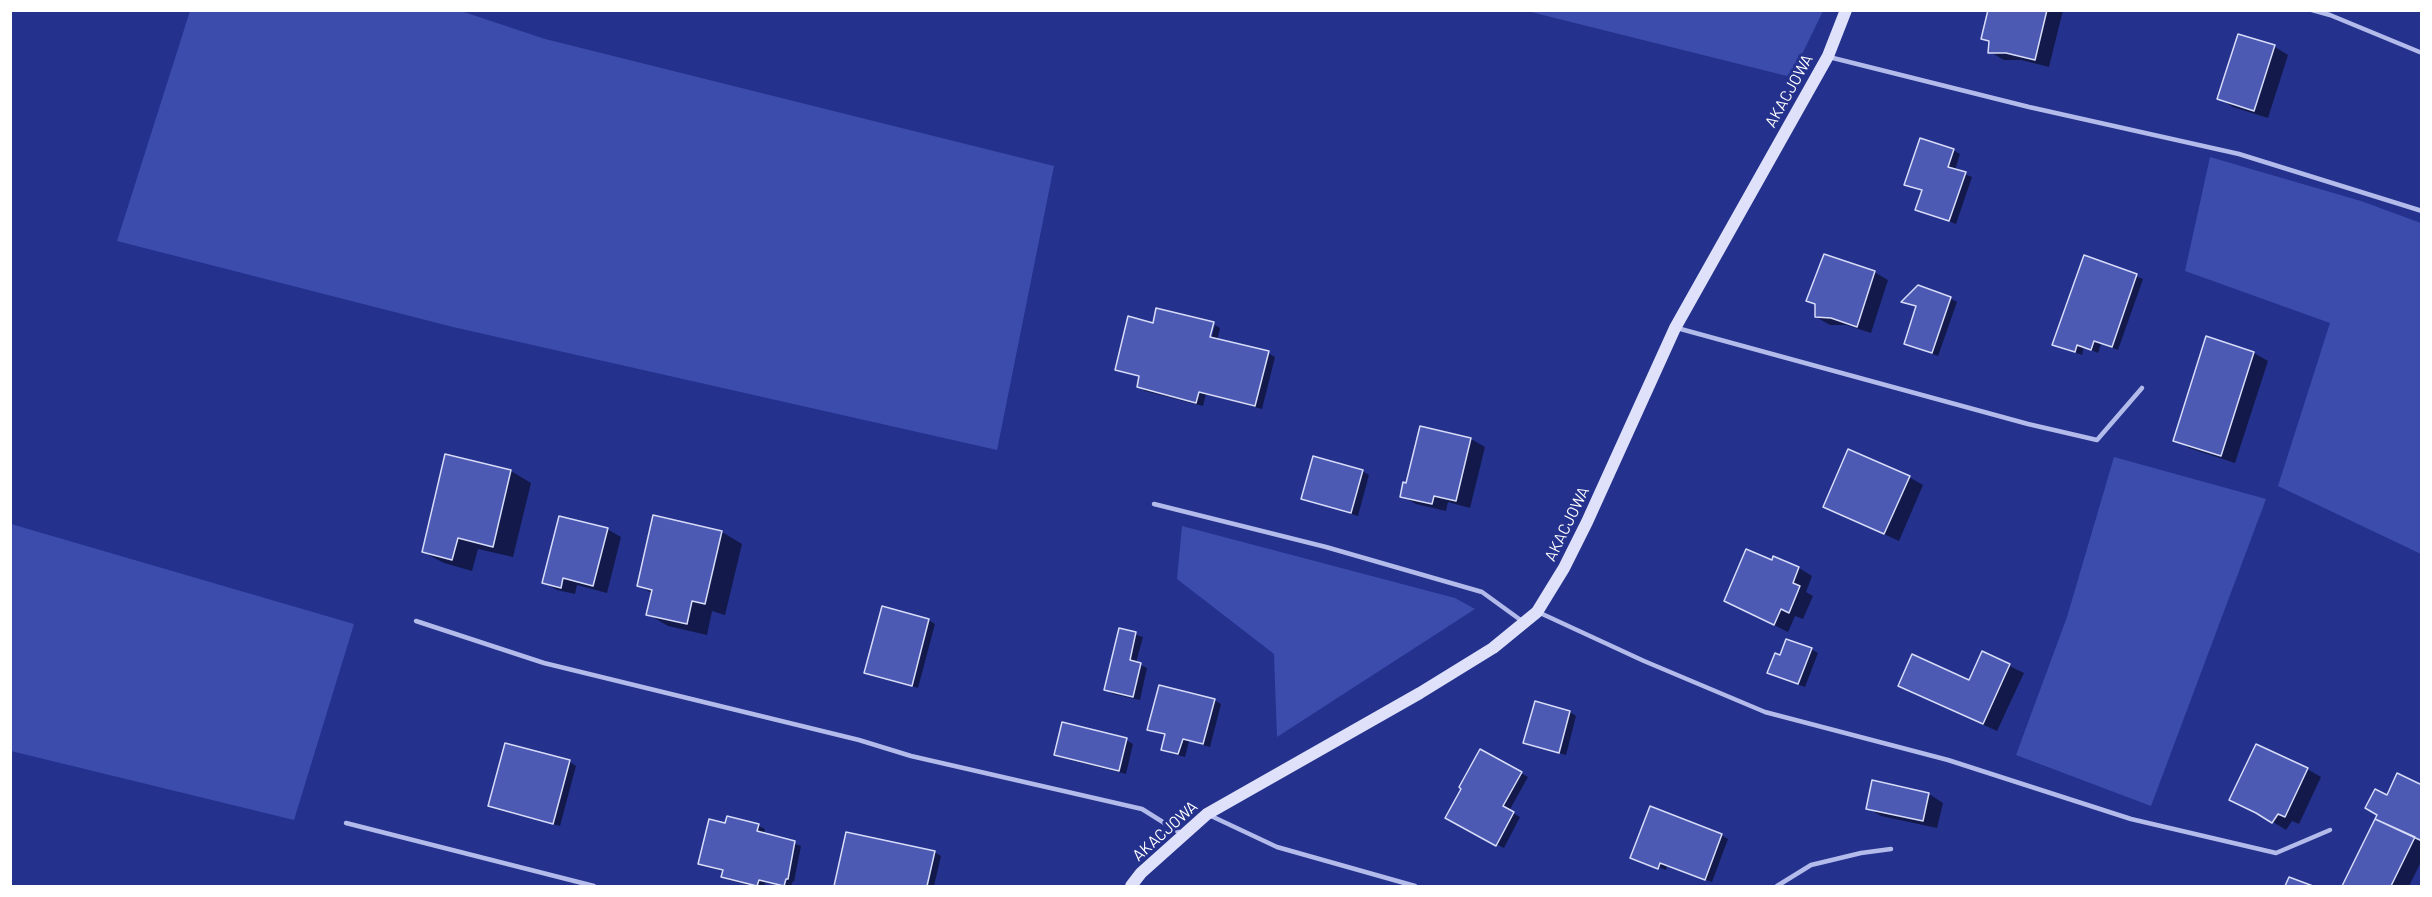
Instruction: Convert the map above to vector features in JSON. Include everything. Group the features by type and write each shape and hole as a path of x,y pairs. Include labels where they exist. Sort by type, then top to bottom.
{"street":[{"name":"AKACJOWA","path":"1131,886 1141,873 1207,814 1420,693 1493,648 1537,612 1564,568 1587,522 1675,328 1828,56 1846,10"}],"lane":[{"path":"2312,10 2330,15 2421,53"},
{"path":"1828,56 2029,107 2239,154 2421,211"},
{"path":"1675,328 2016,421 2097,440 2142,388"},
{"path":"1154,504 1326,547 1482,592 1524,622"},
{"path":"1537,612 1644,661 1765,712 1948,760 2131,819 2276,853 2330,830"},
{"path":"416,621 544,663 859,740 911,756 1142,809 1184,836"},
{"path":"1207,814 1277,847 1415,886"},
{"path":"346,823 594,886"},
{"path":"1778,886 1810,865 1861,853 1891,849"}],"shaded area":[{"path":"1823,10 1791,77 1527,11"},
{"path":"190,11 461,11 545,39 1054,166 997,450 453,327 117,241"},
{"path":"2210,157 2361,201 2421,223 2421,554 2278,486 2330,323 2185,271"},
{"path":"2114,457 2266,499 2151,806 2016,755 2067,617"},
{"path":"11,524 354,624 294,820 11,751"},
{"path":"1182,526 1455,598 1475,609 1277,737 1274,654 1177,579"}],"building":[{"path":"1988,10 2047,10 2035,60 2006,53 1988,53 1989,41 1981,39"},
{"path":"2238,34 2275,45 2254,111 2217,99"},
{"path":"1920,138 1954,149 1948,167 1966,172 1949,221 1915,210 1922,190 1904,185"},
{"path":"1824,254 1875,271 1857,327 1831,318 1815,317 1815,304 1806,301"},
{"path":"2084,255 2137,274 2112,347 2094,341 2091,350 2077,345 2075,352 2052,345"},
{"path":"1918,285 1951,297 1932,353 1904,344 1916,306 1901,302"},
{"path":"1156,308 1214,322 1210,337 1269,351 1255,406 1199,392 1196,403 1137,387 1139,376 1115,370 1128,316 1153,323"},
{"path":"2206,336 2254,352 2221,456 2173,441"},
{"path":"1420,426 1471,438 1456,501 1434,496 1432,504 1400,497 1403,482 1406,483"},
{"path":"1848,449 1910,476 1884,534 1823,507"},
{"path":"445,454 511,470 493,547 458,538 452,560 422,552"},
{"path":"1313,456 1363,470 1351,513 1301,499"},
{"path":"653,515 722,531 705,604 692,601 687,624 646,615 652,590 637,586"},
{"path":"559,516 608,528 593,586 563,578 561,588 542,583"},
{"path":"1746,549 1772,560 1773,556 1799,567 1793,583 1800,586 1789,613 1781,609 1774,625 1724,601"},
{"path":"882,606 929,619 912,686 864,673"},
{"path":"1119,628 1136,632 1130,660 1141,663 1133,697 1104,690"},
{"path":"1786,639 1812,648 1798,684 1767,673 1775,653 1780,655"},
{"path":"1982,651 2010,664 1983,724 1898,686 1912,654 1969,680"},
{"path":"1159,685 1215,699 1203,744 1183,739 1178,754 1161,750 1165,734 1147,730"},
{"path":"1535,701 1570,711 1559,753 1523,743"},
{"path":"1062,722 1127,738 1119,771 1054,755"},
{"path":"505,743 570,760 553,824 488,806"},
{"path":"2256,744 2308,768 2285,817 2278,814 2272,823 2229,800"},
{"path":"1480,749 1522,772 1503,806 1514,812 1496,846 1445,818"},
{"path":"2397,773 2422,785 2422,841 2375,819 2377,815 2365,808 2375,789 2387,795"},
{"path":"1872,780 1929,793 1923,821 1866,809"},
{"path":"1650,806 1722,834 1705,880 1660,863 1658,869 1630,858"},
{"path":"727,816 759,824 757,831 795,841 788,879 784,886 759,880 757,886 721,877 723,870 698,864 709,819 725,823"},
{"path":"2375,819 2415,837 2391,886 2342,886"},
{"path":"846,832 935,851 927,886 834,886"},
{"path":"2289,877 2313,886 2285,886"}]}
